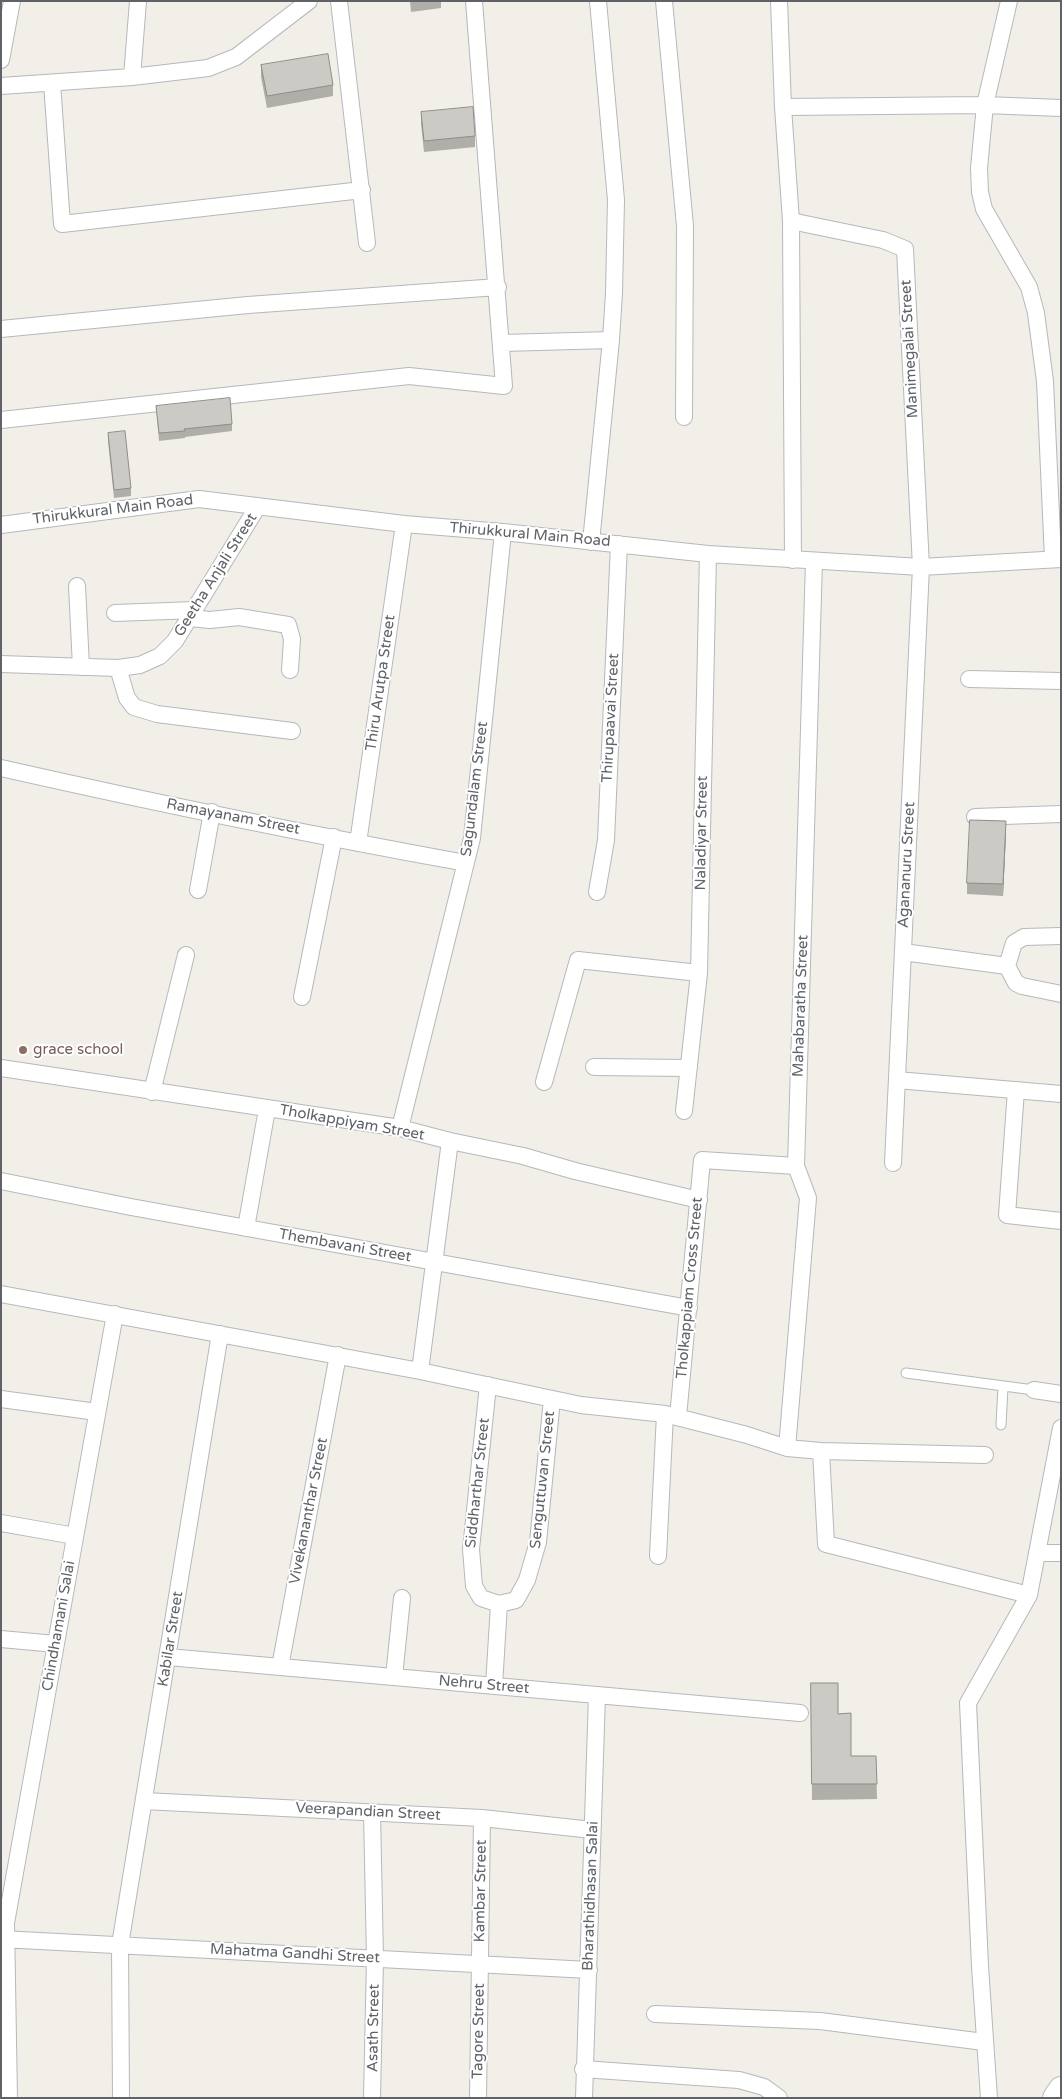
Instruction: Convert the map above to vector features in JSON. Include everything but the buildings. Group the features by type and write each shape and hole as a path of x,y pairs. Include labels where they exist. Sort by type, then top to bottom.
{"street":[{"path":"1,60 12,1"},
{"path":"132,76 138,1"},
{"path":"1,86 208,68 236,57 309,1"},
{"path":"338,1 367,244"},
{"path":"1,420 408,376 504,386 498,287 474,1"},
{"path":"591,542 611,340 616,200 598,1"},
{"path":"664,1 685,226 684,417"},
{"path":"779,1 783,107 791,221 793,560"},
{"path":"1010,1 985,104 979,168 980,192 984,209 1029,287 1036,313 1046,381 1057,559"},
{"path":"52,83 62,224 362,190"},
{"path":"783,107 985,104 1061,108"},
{"name":"Manimegalai Street","path":"791,221 883,240 905,249 921,567"},
{"path":"1,329 248,305 498,287"},
{"path":"502,342 611,340"},
{"name":"Thirukkural Main Road","path":"1,525 199,499 404,524 503,532 708,554 793,560 921,567 1057,559"},
{"name":"Geetha Anjali Street","path":"1,664 118,668 140,665 160,656 175,641 258,506"},
{"name":"Thiru Arutpa Street","path":"358,843 404,524"},
{"name":"Sagundalam Street","path":"400,1128 472,838 503,532"},
{"name":"Thirupaavai Street","path":"597,892 606,840 619,544"},
{"name":"Naladiyar Street","path":"684,1110 699,972 708,554"},
{"name":"Mahabaratha Street","path":"787,1448 808,1198 796,1166 814,561"},
{"name":"Agananuru Street","path":"893,1163 921,567"},
{"path":"77,586 81,667"},
{"path":"115,613 192,614 210,620 239,617 288,626 292,639 290,670"},
{"path":"118,668 127,698 134,707 157,714 292,731"},
{"path":"969,679 1061,681"},
{"name":"Ramayanam Street","path":"1,768 131,797 466,863"},
{"path":"198,890 212,812"},
{"path":"975,817 1061,814"},
{"path":"302,997 334,837"},
{"path":"1061,936 1024,937 1014,943 1007,966 1016,983 1061,994"},
{"path":"903,952 1007,966"},
{"path":"152,1092 186,955"},
{"path":"544,1082 578,960 699,972"},
{"path":"594,1067 689,1068"},
{"name":"Tholkappiyam Street","path":"1,1068 400,1128 450,1141 523,1156 574,1171 699,1200"},
{"path":"897,1080 1061,1094"},
{"path":"1016,1090 1007,1215 1061,1221"},
{"path":"246,1228 267,1109"},
{"path":"420,1371 450,1141"},
{"name":"Tholkappiam Cross Street","path":"658,1556 672,1415 689,1308 702,1160 796,1166"},
{"name":"Thembavani Street","path":"1,1181 434,1263 689,1308"},
{"path":"1,1294 338,1355 581,1405 672,1415 787,1448 821,1451 985,1455"},
{"name":"Chindhamani Salai","path":"9,2098 5,2050 4,1939 6,1923 115,1314"},
{"name":"Kabilar Street","path":"121,2098 120,1945 220,1334"},
{"name":"Vivekananthar Street","path":"280,1666 338,1355"},
{"name":"Siddharthar Street","path":"488,1385 471,1549 474,1586 481,1598 499,1604"},
{"path":"1034,1390 1061,1394"},
{"path":"1,1399 97,1412"},
{"name":"Senguttuvan Street","path":"499,1604 516,1600 527,1580 538,1542 552,1399"},
{"path":"989,2098 984,2042 968,1703 1029,1595 1061,1428"},
{"path":"821,1451 826,1544 1029,1595"},
{"path":"1,1523 75,1536"},
{"path":"1038,1553 1061,1553"},
{"path":"394,1677 402,1598"},
{"path":"494,1686 499,1604"},
{"path":"1,1639 56,1644"},
{"name":"Nehru Street","path":"168,1656 800,1713"},
{"name":"Bharathidhasan Salai","path":"584,2098 583,2069 589,1970 597,1695"},
{"name":"Veerapandian Street","path":"144,1801 482,1818 592,1830"},
{"name":"Asath Street","path":"372,1812 375,1959 372,2098"},
{"name":"Kambar Street","path":"480,1964 482,1818"},
{"name":"Mahatma Gandhi Street","path":"4,1939 589,1970"},
{"name":"Tagore Street","path":"478,2098 480,1964"},
{"path":"655,2014 820,2021 984,2042"},
{"path":"583,2069 739,2080 764,2087 779,2098"},
{"path":"1055,2098 1061,2089"}],"lane":[{"path":"906,1373 1034,1390"},
{"path":"1001,1425 1003,1387"}],"place":[{"name":"grace school","path":"23,1050"}]}
